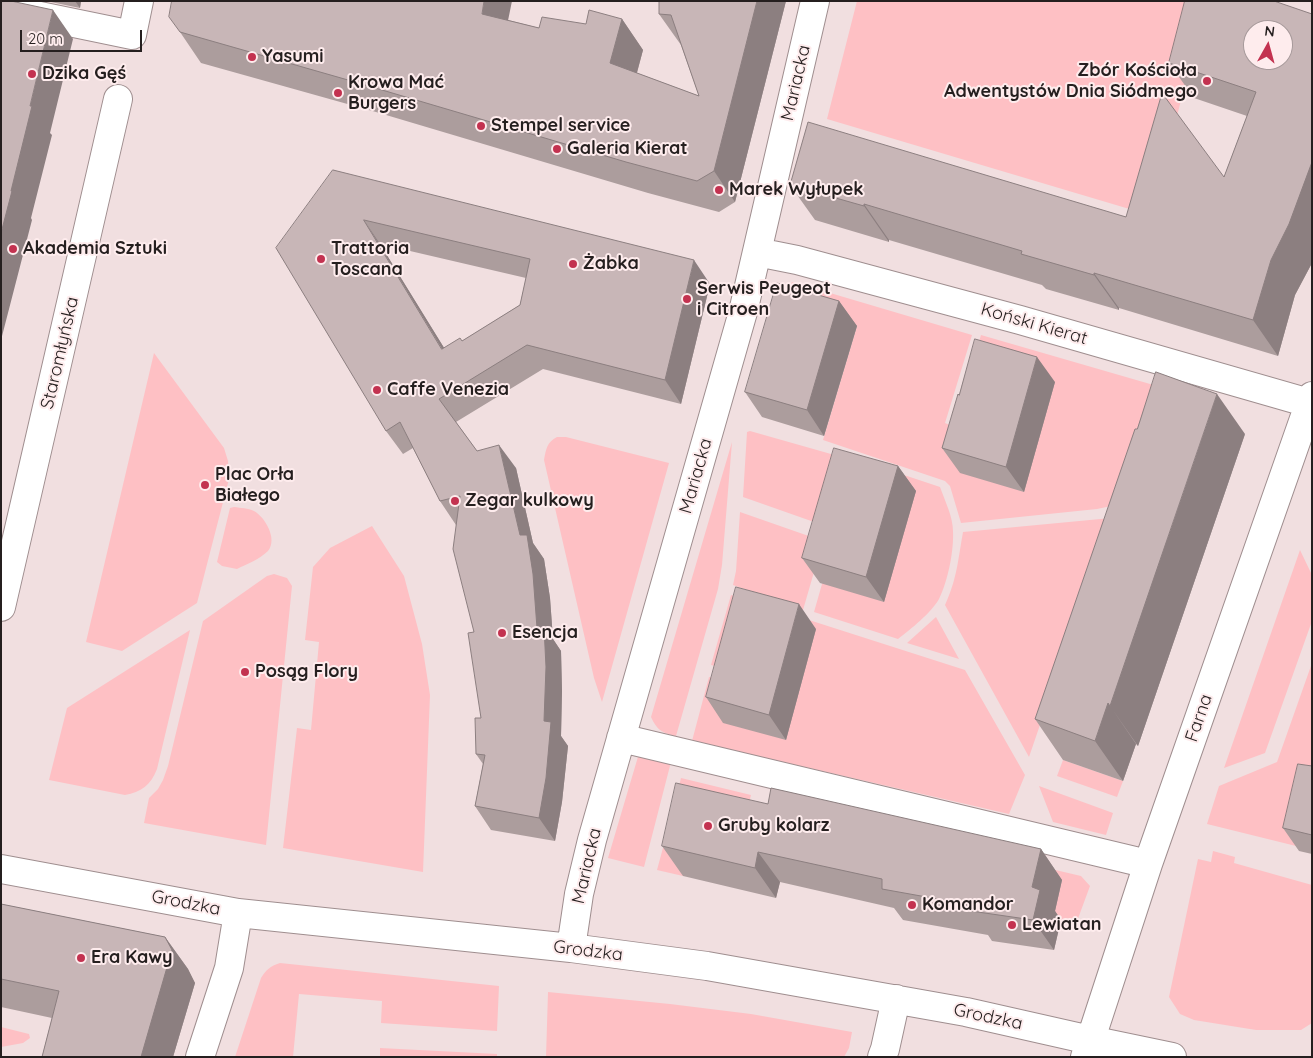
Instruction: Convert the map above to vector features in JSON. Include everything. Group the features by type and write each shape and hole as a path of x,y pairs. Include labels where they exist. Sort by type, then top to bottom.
{"street":[{"path":"1,8 132,35 139,1"},
{"name":"Mariacka","path":"571,948 581,885 592,840 737,334 815,1"},
{"name":"Staromłyńska","path":"1,607 118,99"},
{"name":"Koński Kierat","path":"757,252 797,260 1310,400"},
{"name":"Farna","path":"1087,1048 1148,864 1310,400"},
{"path":"621,738 1148,864"},
{"name":"Grodzka","path":"1,869 238,913 571,948 707,966 966,1012 1087,1048 1172,1057"},
{"path":"200,1057 229,968 238,913"},
{"path":"882,1057 896,999"}],"shaded area":[{"path":"857,1 1207,1 1173,131 1163,219 827,119"},
{"path":"793,282 972,335 945,423 964,431 959,409 981,335 1157,386 1116,505 1097,509 961,523 950,486 945,481 823,440 857,326 784,287"},
{"path":"154,353 224,448 228,461 229,479 197,603 122,651 86,642"},
{"path":"750,431 831,454 834,462 814,522 743,497 747,432"},
{"path":"557,437 566,437 669,463 602,702 594,678 544,460 548,446"},
{"path":"732,442 722,565 718,589 676,736 661,730 655,725 651,717"},
{"path":"847,456 940,487 950,515 953,526 953,539 948,575 942,592 931,610 898,639 814,612 822,584"},
{"path":"230,508 249,509 258,514 266,523 272,541 265,554 237,569 222,566 217,562"},
{"path":"740,512 823,541 803,610 733,585 736,571"},
{"path":"1111,518 1029,757 945,605 955,578 963,532"},
{"path":"372,526 404,576 422,644 430,695 423,872 283,848 297,728 311,730 319,642 305,640 313,567 330,548"},
{"path":"1300,550 1312,575 1312,621 1265,753 1224,768"},
{"path":"274,574 287,578 292,586 266,845 144,823 149,798 158,789 168,766 203,621 267,576"},
{"path":"731,595 965,670 1025,775 1009,814 692,741 709,677 732,682 726,669 711,665"},
{"path":"936,617 959,659 907,643"},
{"path":"190,630 157,769 155,775 145,787 125,795 49,780 67,708"},
{"path":"1312,663 1312,798 1300,847 1207,824 1219,786 1277,762"},
{"path":"640,750 672,758 644,867 608,858"},
{"path":"1063,760 1123,781 1117,797 1057,776"},
{"path":"681,778 751,795 744,824 676,799"},
{"path":"1039,786 1113,813 1106,835 1053,822"},
{"path":"674,807 683,876 657,870"},
{"path":"1213,851 1235,857 1234,863 1312,885 1312,1023 1301,1030 1256,1030 1194,1020 1180,1014 1169,997 1198,859 1211,862"},
{"path":"1030,864 1081,876 1090,886 1076,924 1054,918"},
{"path":"280,963 499,986 497,1031 381,1023 382,1001 299,994 293,1057 235,1057 261,978 274,965"},
{"path":"548,992 751,1014 852,1032 849,1048 844,1057 546,1057"},
{"path":"1,1027 29,1034 30,1038 23,1043 1,1047"},
{"path":"380,1048 497,1054 497,1057 380,1057"}],"building":[{"path":"1,1 11,1 53,10 1,233"},
{"path":"172,1 484,1 482,14 539,28 542,17 586,24 589,10 622,19 610,63 699,96 671,15 659,14 659,1 757,1 714,171 697,181 180,32 169,17"},
{"path":"1185,1 1274,1 1312,14 1312,162 1289,224 1271,260 1253,320 1094,273 1094,275 1021,254 1022,251 864,204 864,206 790,185 808,122 1126,217 1162,93 1224,177 1256,92 1169,63"},
{"path":"333,170 694,260 665,380 527,345 439,399 477,451 499,445 520,535 527,535 533,574 537,628 544,627 546,667 544,721 551,722 546,778 539,818 475,806 485,755 476,754 475,718 481,718 468,633 474,632 453,549 460,496 440,501 400,422 386,431 276,248","holes":["364,220 530,259 520,305 462,341 460,338 442,349"]},
{"path":"777,283 839,301 807,410 745,392"},
{"path":"975,339 1037,357 1006,467 942,448"},
{"path":"1156,372 1217,394 1110,706 1108,703 1095,741 1035,719"},
{"path":"834,448 898,466 866,577 802,558"},
{"path":"736,587 799,604 769,715 706,697"},
{"path":"1298,764 1312,766 1312,835 1283,828"},
{"path":"676,783 768,804 771,788 1041,849 1032,887 1040,890 1033,920 971,911 971,905 882,889 882,879 758,852 755,868 662,846"},
{"path":"1,904 165,937 172,950 141,1057 42,1057 59,991 1,979"}],"place":[{"name":"Yasumi","path":"252,57"},
{"name":"Dzika Gęś","path":"32,74"},
{"name":"Zbór Kościoła Adwentystów Dnia Siódmego","path":"1207,81"},
{"name":"Krowa Mać Burgers","path":"338,93"},
{"name":"Stempel service","path":"481,126"},
{"name":"Galeria Kierat","path":"557,149"},
{"name":"Marek Wyłupek","path":"719,190"},
{"name":"Akademia Sztuki","path":"13,249"},
{"name":"Trattoria Toscana","path":"321,259"},
{"name":"Żabka","path":"573,264"},
{"name":"Serwis Peugeot i Citroen","path":"687,299"},
{"name":"Caffe Venezia","path":"377,390"},
{"name":"Plac Orła Białego","path":"205,485"},
{"name":"Zegar kulkowy","path":"455,501"},
{"name":"Esencja","path":"502,633"},
{"name":"Posąg Flory","path":"245,672"},
{"name":"Gruby kolarz","path":"708,826"},
{"name":"Komandor","path":"912,905"},
{"name":"Lewiatan","path":"1012,925"},
{"name":"Era Kawy","path":"81,958"}]}
